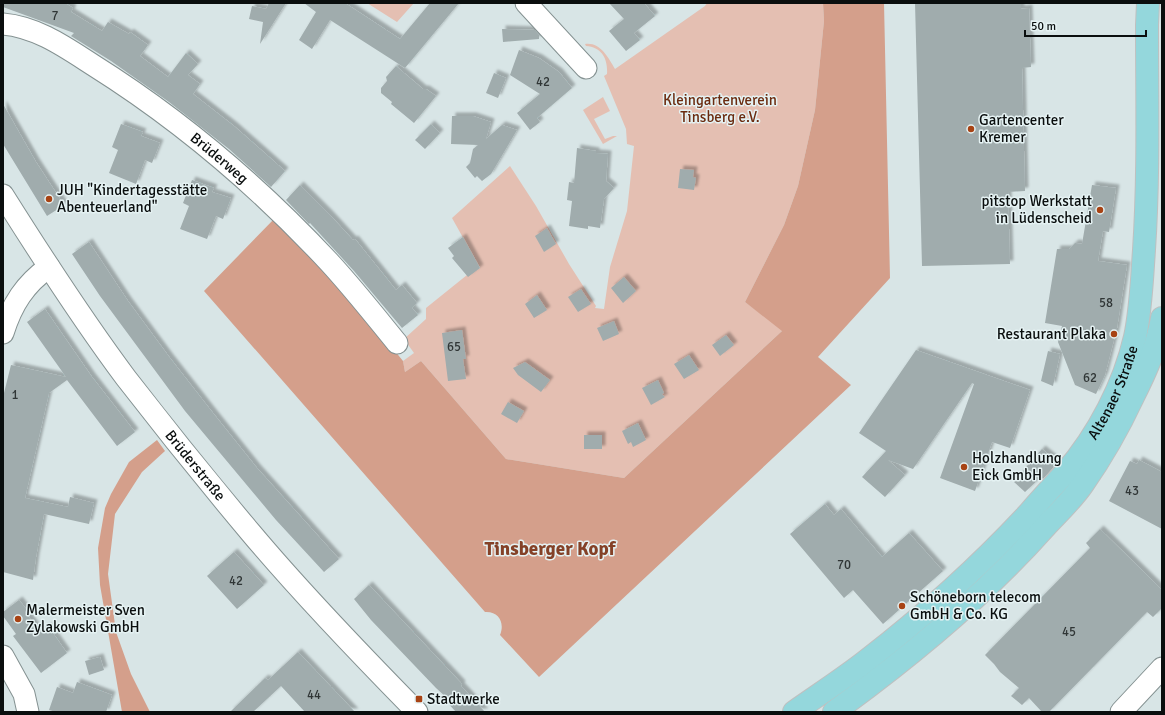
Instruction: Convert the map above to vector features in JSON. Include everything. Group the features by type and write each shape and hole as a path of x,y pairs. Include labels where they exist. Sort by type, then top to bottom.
{"main road":[{"name":"Altenaer Straße","path":"794,712 864,662 906,629 967,576 1004,540 1066,471 1084,447 1103,417 1125,370 1135,335 1154,212 1155,26 1148,3"},
{"name":"Altenaer Straße","path":"830,687 839,708 892,669 982,593 1020,555 1083,485 1127,410 1150,362 1159,337 1162,318"},
{"path":"1004,540 1020,555"},
{"path":"967,576 982,593"},
{"path":"864,662 879,679"}],"street":[{"path":"526,3 586,68"},
{"name":"Brüderweg","path":"3,24 11,24 35,31 59,43 112,77 214,153 308,240 340,275 397,343"},
{"name":"Brüderstraße","path":"3,196 49,267 126,377 247,528 305,594 417,712"},
{"path":"3,333 7,321 21,293 38,275 49,267"},
{"path":"3,656 24,694 28,712"},
{"path":"1121,712 1162,668"}],"green space":[{"path":"367,3 414,3 397,22"},
{"name":"Kleingartenverein Tinsberg e.V.","path":"707,3 823,3 824,21 815,110 798,186 784,225 745,302 783,330 624,478 506,459 421,361 405,372 403,361 414,353 404,339 426,319 426,308 467,275 480,268 452,218 510,166 536,206 569,264 596,306 595,308 604,309 610,267 627,211 634,146 627,144 626,129 604,76 607,74 605,59 600,51 586,46 585,44 595,45 603,51 615,69 705,6"},
{"path":"603,97 610,111 594,119 605,139 617,136 603,144 583,110"}],"shaded area":[{"path":"823,3 884,3 890,278 818,357 851,385 539,677 500,635 502,626 500,619 494,613 485,612 204,291 275,218 374,325 403,361 405,372 421,361 506,459 624,478 782,331 745,302 784,225 798,186 815,110 824,21"},
{"path":"157,440 165,451 142,472 115,514 108,574 116,632 131,674 150,712 122,712 100,585 98,548 105,508 111,494 129,462"}],"building":[{"path":"3,3 65,3 73,8 71,12 102,31 108,22 129,34 130,32 148,45 140,56 168,77 186,53 198,64 188,75 200,84 193,94 234,126 285,171 271,187 229,149 169,102 111,61 71,36 74,33 3,7"},
{"path":"269,3 286,3 260,44 263,22 249,19 252,6 266,9"},
{"path":"304,3 345,3 400,39 430,3 459,3 405,68 330,20 312,49 299,40 316,12"},
{"path":"609,3 644,3 655,16 634,33 640,40 626,51 609,31 624,19"},
{"name":"Gartencenter Kremer","path":"915,3 1021,3 1021,9 1029,8 1031,67 1022,68 1025,191 1008,192 1010,264 922,266"},
{"path":"502,29 535,30 539,35 539,39 503,42"},
{"path":"519,50 539,58 559,72 572,88 537,118 540,122 530,130 517,113 540,94 510,75"},
{"path":"396,66 423,89 426,89 436,96 414,123 391,104 392,102 381,93 381,88 387,81 386,77"},
{"path":"494,73 506,78 498,98 486,93"},
{"path":"3,104 36,162 64,205 47,216 3,144"},
{"path":"452,116 473,116 491,122 486,139 502,125 517,130 491,174 482,181 477,176 475,178 466,167 470,163 473,149 478,145 451,144"},
{"path":"121,124 143,132 141,136 160,143 152,163 145,160 136,184 109,173 118,150 112,147"},
{"path":"431,124 440,133 425,149 415,140"},
{"path":"577,148 596,151 596,153 608,154 606,181 614,188 604,199 600,228 588,226 588,229 569,226 572,201 567,200 569,182 574,183"},
{"path":"680,169 694,170 693,177 696,178 694,190 678,188"},
{"path":"192,180 214,188 212,192 231,198 223,219 216,216 207,239 180,229 189,206 183,203"},
{"path":"300,185 353,240 355,239 396,290 402,285 417,303 412,308 418,315 402,328 354,271 310,223 309,224 286,200"},
{"path":"1092,185 1116,188 1109,232 1103,231 1098,261 1127,265 1117,328 1105,375 1096,394 1075,385 1058,342 1062,326 1045,323 1057,249 1069,249 1075,243 1082,244"},
{"path":"547,228 556,244 544,252 535,236"},
{"path":"463,237 480,268 468,277 452,258 454,256 448,248"},
{"path":"89,242 128,301 213,413 257,468 339,559 324,572 276,520 185,411 100,296 72,254"},
{"path":"624,277 636,291 623,303 611,288"},
{"path":"581,289 591,304 578,312 568,297"},
{"path":"537,295 547,310 534,318 525,304"},
{"path":"45,309 92,377 135,432 117,446 67,380 49,393 25,498 68,507 70,497 94,503 89,524 44,514 33,580 3,572 3,397 11,365 66,377 27,322"},
{"path":"614,321 619,334 603,341 597,328"},
{"path":"462,330 466,359 463,359 466,379 448,381 442,333"},
{"path":"726,335 734,345 720,356 712,345"},
{"path":"916,350 1030,390 1010,448 992,442 975,491 940,478 974,384 972,383 913,469 888,460 905,475 885,497 862,477 886,451 859,433"},
{"path":"1048,351 1060,354 1053,386 1041,381"},
{"path":"689,355 699,370 684,379 674,364"},
{"path":"525,362 550,380 541,392 518,375 513,368"},
{"path":"658,380 664,393 662,394 665,397 651,405 642,388"},
{"path":"508,402 524,411 517,423 501,414"},
{"path":"638,423 646,440 633,447 631,442 628,444 622,431"},
{"path":"584,435 602,435 602,449 584,449"},
{"path":"1042,449 1058,462 1043,479 1041,477 1025,492 1014,482"},
{"path":"1139,460 1162,472 1162,529 1109,501 1130,461 1137,464"},
{"path":"825,504 834,515 841,509 882,557 909,533 943,571 883,624 853,590 844,598 790,534"},
{"path":"1100,529 1162,590 1162,608 1153,617 1147,612 1049,712 1042,712 1029,698 1022,705 1011,696 1019,688 1000,672 985,655 1090,548 1086,543"},
{"path":"234,552 264,585 237,609 207,576"},
{"path":"369,585 462,684 461,686 485,712 456,712 445,700 447,698 371,620 354,599"},
{"path":"19,600 27,610 25,612 40,632 48,626 67,653 41,673 13,636 16,634 3,616 3,612"},
{"path":"298,652 355,712 305,712 281,686 253,712 230,712 265,678 268,680"},
{"path":"100,657 104,670 89,675 85,661"},
{"path":"77,682 112,695 106,712 56,712 49,710 57,687 73,693"}],"place":[{"name":"Gartencenter Kremer","path":"971,129"},
{"name":"JUH \"Kindertagesstätte Abenteuerland\"","path":"49,199"},
{"name":"pitstop Werkstatt in Lüdenscheid","path":"1100,210"},
{"name":"Restaurant Plaka","path":"1114,334"},
{"name":"Holzhandlung Eick GmbH","path":"964,467"},
{"name":"Schöneborn telecom GmbH & Co. KG","path":"902,606"},
{"name":"Malermeister Sven Zylakowski GmbH","path":"18,619"},
{"name":"Stadtwerke","path":"419,699"}],"district":[{"name":"Tinsberger Kopf","path":"550,548"}]}
